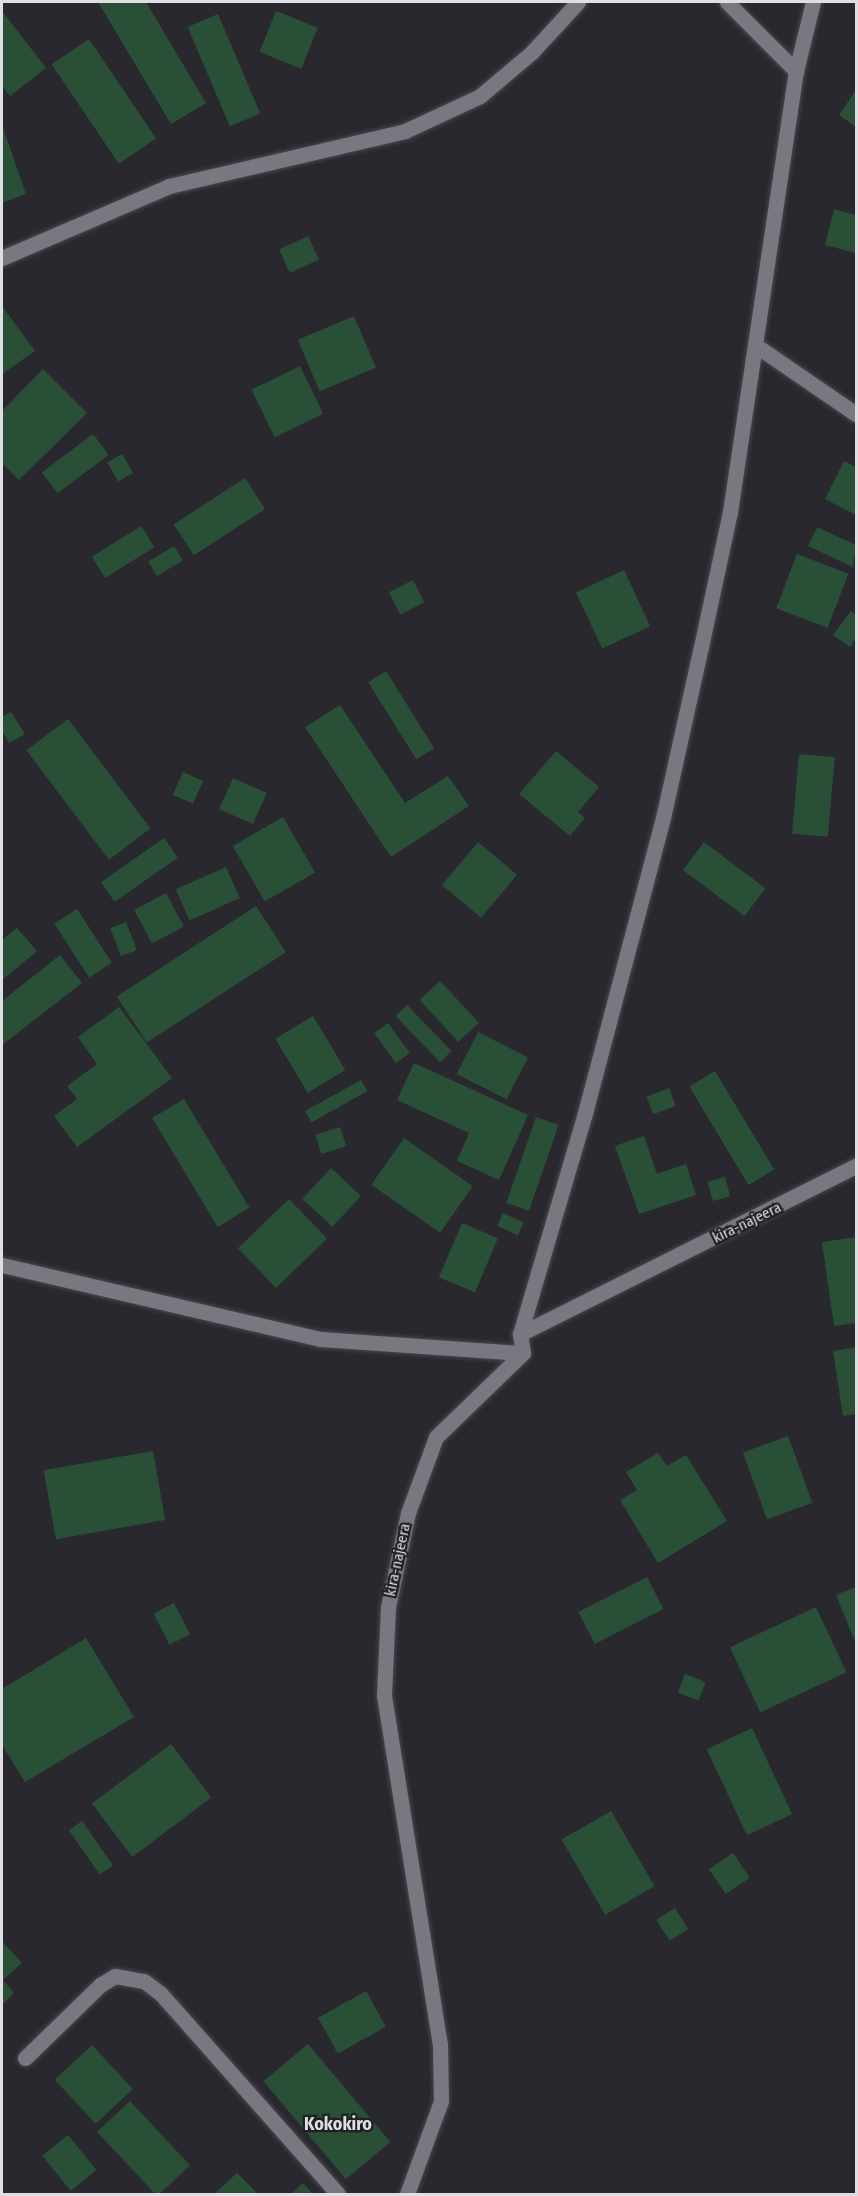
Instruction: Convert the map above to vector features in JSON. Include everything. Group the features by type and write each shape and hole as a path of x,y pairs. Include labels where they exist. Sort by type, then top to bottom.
{"street":[{"path":"2,258 169,186 405,131 480,96 532,52 578,2"},
{"path":"727,2 796,71"},
{"path":"2,1265 321,1339 523,1353 520,1334 585,1113 663,818 730,512 758,347 796,71 813,2"},
{"path":"758,347 856,414"},
{"name":"kira-najeera","path":"520,1334 856,1166"},
{"name":"kira-najeera","path":"407,2194 441,2100 440,2044 384,1695 388,1607 408,1513 436,1437 523,1353"},
{"path":"25,2058 100,1985 115,1976 144,1981 161,1994 338,2194"}],"building":[{"path":"98,2 146,2 206,103 171,124"},
{"path":"2,11 46,68 10,96 2,86"},
{"path":"276,11 318,28 301,69 260,52"},
{"path":"218,14 260,113 230,126 188,27"},
{"path":"89,39 156,138 119,164 52,64"},
{"path":"856,90 856,127 839,115"},
{"path":"2,125 26,194 2,203"},
{"path":"834,209 856,215 856,253 825,245"},
{"path":"308,236 319,260 290,273 279,250"},
{"path":"2,306 35,351 2,374"},
{"path":"354,316 376,368 320,391 298,340"},
{"path":"300,366 323,414 275,437 251,390"},
{"path":"43,369 87,413 19,480 2,463 2,411"},
{"path":"93,434 109,455 58,493 42,473"},
{"path":"122,454 133,473 118,482 107,463"},
{"path":"844,461 856,467 856,515 825,499"},
{"path":"245,478 265,509 194,555 174,524"},
{"path":"141,526 154,547 105,578 92,557"},
{"path":"817,527 856,545 853,567 808,546"},
{"path":"174,546 183,561 157,576 148,561"},
{"path":"797,554 848,574 828,628 776,608"},
{"path":"624,570 650,626 602,649 576,592"},
{"path":"413,580 424,602 400,615 389,592"},
{"path":"851,611 856,615 856,638 850,647 833,635"},
{"path":"386,671 434,748 416,759 368,682"},
{"path":"340,705 405,803 448,776 469,806 391,857 305,727"},
{"path":"11,712 25,734 9,743 2,730 2,717"},
{"path":"68,719 150,828 109,860 26,750"},
{"path":"556,751 599,787 578,812 585,818 570,836 519,794"},
{"path":"799,754 835,757 828,837 792,834"},
{"path":"183,772 203,781 193,804 173,795"},
{"path":"233,778 267,793 253,824 219,809"},
{"path":"283,817 315,872 265,901 233,846"},
{"path":"164,838 178,858 115,902 101,882"},
{"path":"478,842 517,875 481,918 442,885"},
{"path":"704,842 765,888 744,916 683,870"},
{"path":"226,867 240,898 190,920 176,889"},
{"path":"166,893 184,927 152,943 134,910"},
{"path":"256,906 286,952 147,1043 117,996"},
{"path":"77,909 112,963 89,977 54,924"},
{"path":"126,922 137,950 121,956 110,928"},
{"path":"17,928 37,951 2,980 2,940"},
{"path":"60,955 82,983 2,1045 2,1001"},
{"path":"440,981 479,1023 458,1042 420,1000"},
{"path":"407,1005 451,1051 440,1062 395,1016"},
{"path":"119,1007 172,1078 77,1147 54,1116 77,1099 67,1086 97,1064 78,1037"},
{"path":"313,1016 345,1070 308,1093 275,1039"},
{"path":"388,1023 410,1053 396,1063 374,1033"},
{"path":"478,1032 528,1057 507,1099 457,1074"},
{"path":"414,1063 528,1115 499,1180 457,1161 469,1133 397,1100"},
{"path":"715,1071 774,1170 749,1185 689,1086"},
{"path":"361,1080 367,1091 311,1122 305,1111"},
{"path":"669,1088 676,1106 653,1114 647,1097"},
{"path":"184,1099 249,1208 218,1227 152,1118"},
{"path":"536,1117 559,1125 529,1211 506,1203"},
{"path":"340,1127 346,1146 321,1154 315,1135"},
{"path":"644,1136 657,1174 686,1164 696,1195 639,1214 615,1146"},
{"path":"404,1138 473,1186 440,1233 371,1185"},
{"path":"331,1168 361,1196 332,1227 302,1199"},
{"path":"725,1177 730,1196 713,1201 708,1182"},
{"path":"289,1199 327,1239 276,1288 238,1248"},
{"path":"503,1213 524,1223 518,1235 497,1226"},
{"path":"462,1223 498,1238 475,1293 439,1277"},
{"path":"856,1237 856,1323 834,1326 822,1242"},
{"path":"856,1347 856,1414 843,1416 833,1351"},
{"path":"788,1436 812,1503 767,1519 743,1452"},
{"path":"153,1451 165,1520 56,1539 44,1470"},
{"path":"658,1453 667,1466 686,1455 727,1521 658,1563 620,1500 637,1490 626,1472"},
{"path":"647,1577 663,1609 595,1644 578,1612"},
{"path":"856,1587 856,1644 836,1595"},
{"path":"174,1603 190,1634 169,1645 154,1613"},
{"path":"816,1607 846,1672 760,1712 730,1647"},
{"path":"86,1638 134,1717 25,1782 2,1745 2,1689"},
{"path":"685,1674 706,1682 698,1701 678,1693"},
{"path":"752,1728 792,1814 747,1835 707,1749"},
{"path":"171,1744 211,1798 132,1857 92,1804"},
{"path":"611,1811 654,1886 605,1915 562,1840"},
{"path":"82,1821 113,1865 100,1874 69,1830"},
{"path":"733,1853 750,1878 726,1894 709,1869"},
{"path":"675,1908 688,1929 670,1941 656,1920"},
{"path":"2,1941 22,1963 3,1980 14,1993 2,2005"},
{"path":"366,1991 386,2027 338,2054 318,2018"},
{"path":"308,2044 390,2142 346,2179 264,2081"},
{"path":"92,2045 133,2089 96,2124 55,2080"},
{"path":"130,2101 190,2165 159,2194 155,2194 97,2132"},
{"path":"68,2135 96,2170 71,2191 42,2156"},
{"path":"237,2173 258,2194 214,2194"},
{"path":"303,2183 313,2194 291,2194"}],"district":[{"name":"Kokokiro","path":"338,2124"}]}
